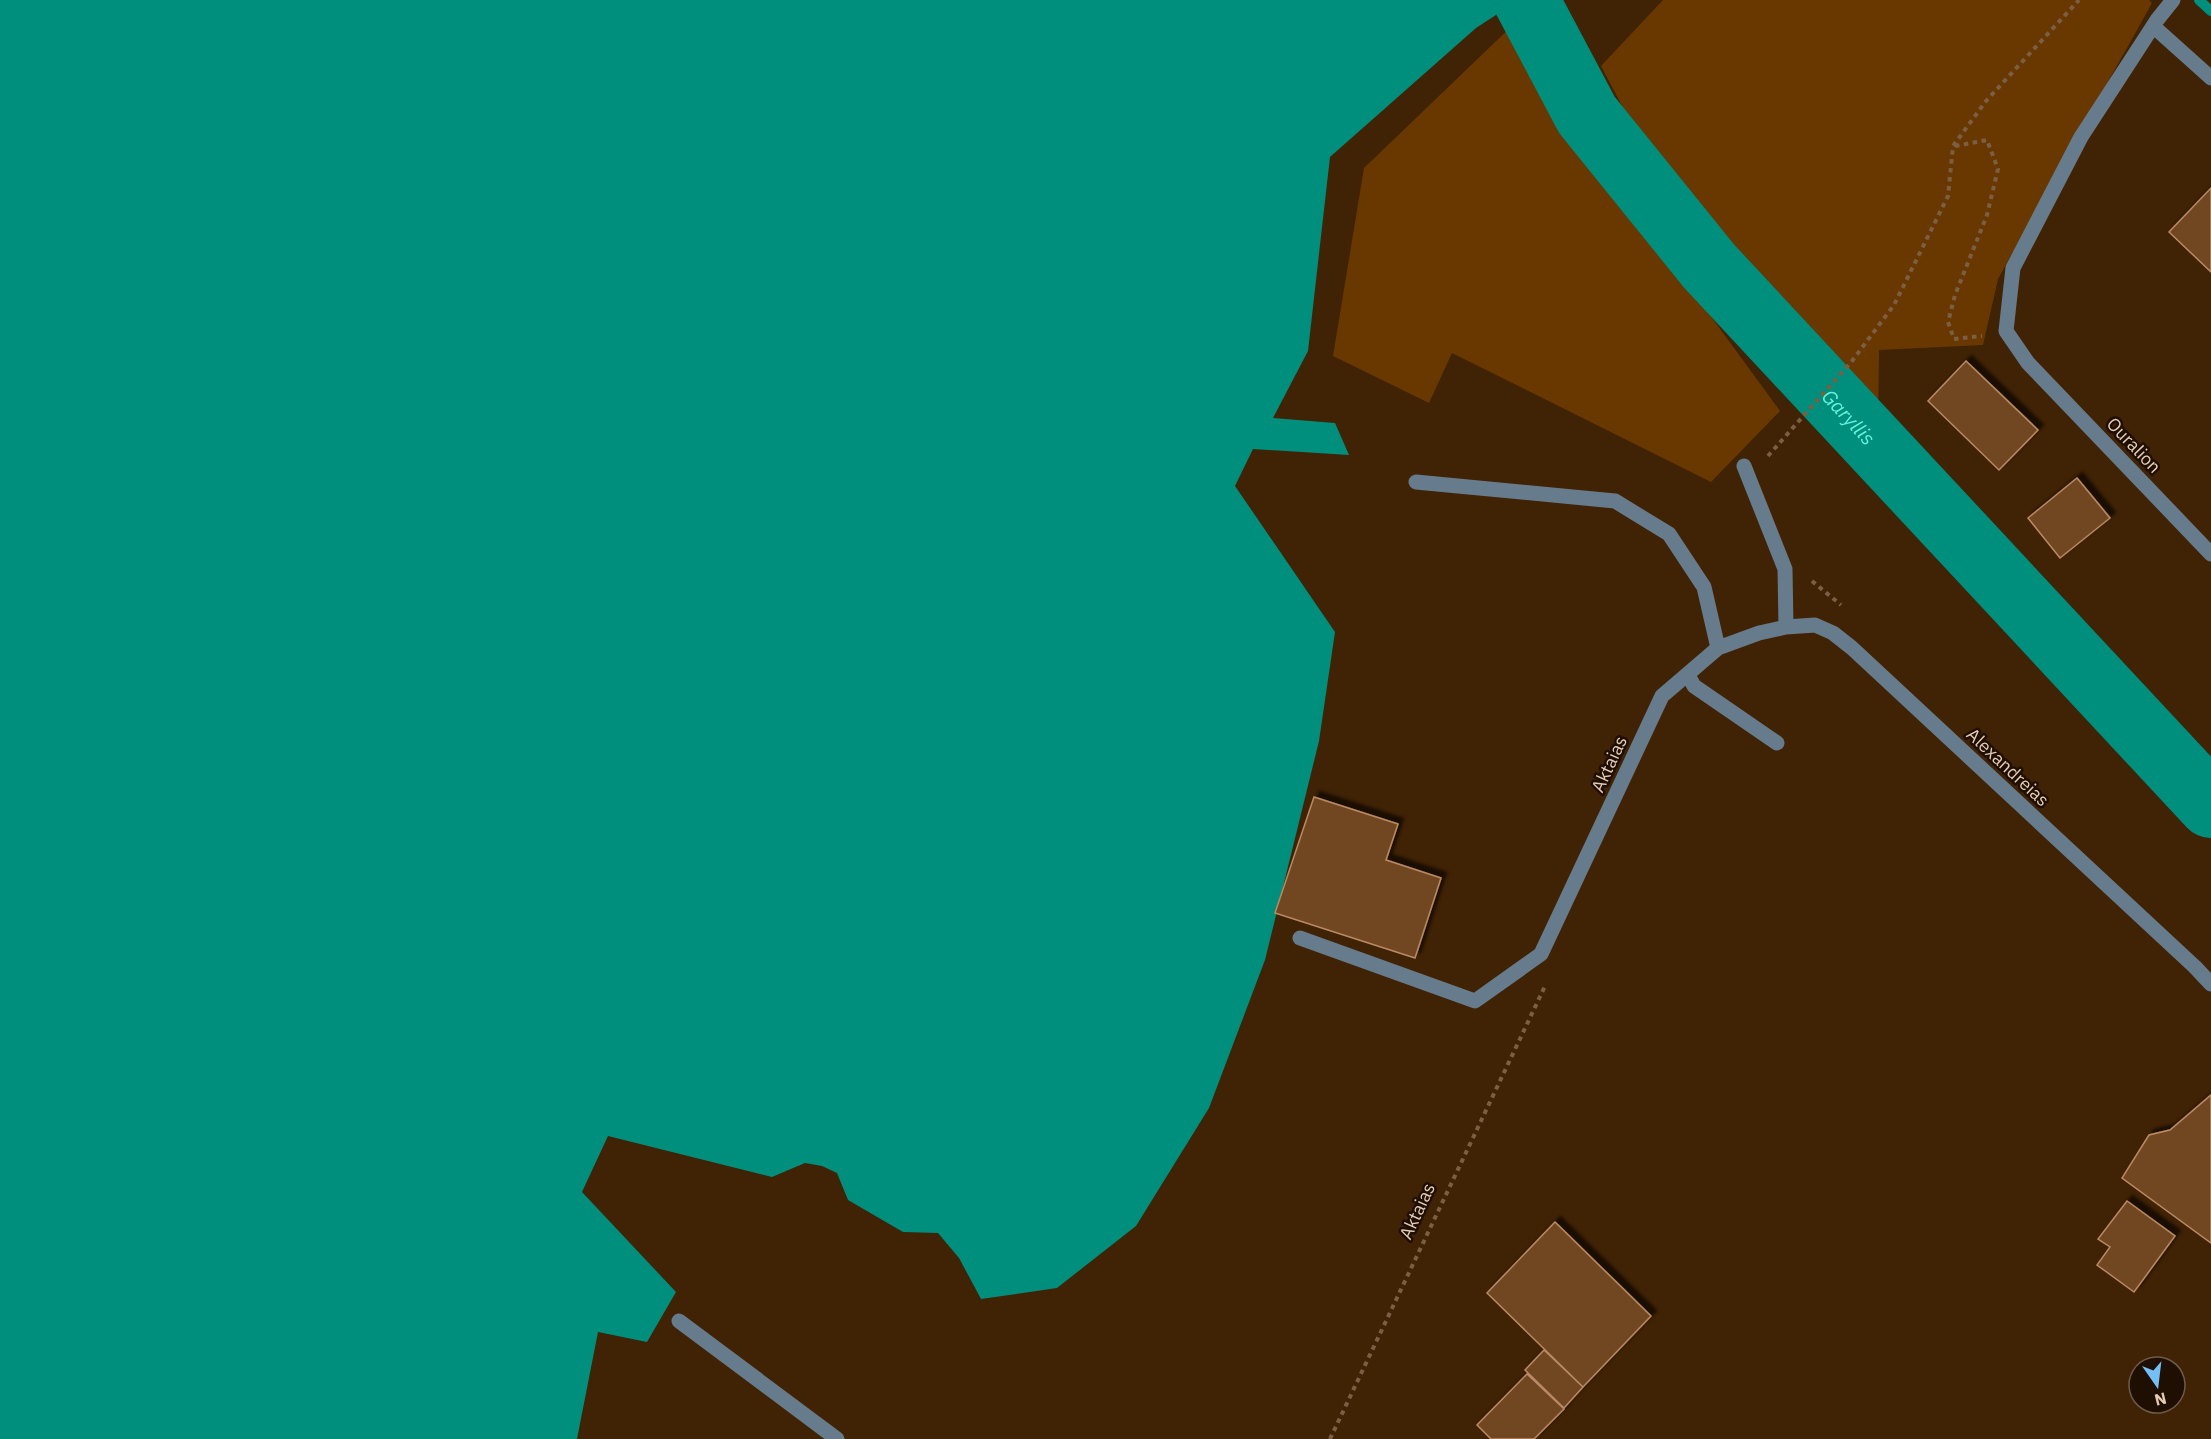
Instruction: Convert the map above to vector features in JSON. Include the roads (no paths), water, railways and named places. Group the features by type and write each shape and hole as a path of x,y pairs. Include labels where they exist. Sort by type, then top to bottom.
{"street":[{"path":"2173,0 2153,26 2211,78"},
{"name":"Ouralion","path":"2153,26 2081,136 2013,268 2006,331 2028,363 2211,554"},
{"path":"1744,466 1785,569 1786,627"},
{"path":"1416,482 1615,501 1669,534 1704,587 1718,648"},
{"name":"Alexandreias","path":"1759,633 1786,627 1815,625 1833,633 1852,648 2211,984"},
{"name":"Aktaias","path":"1300,938 1475,1002 1541,954 1662,696 1718,648 1759,633"},
{"path":"1688,675 1694,686 1777,743"},
{"path":"679,1321 837,1439"}],"water":[{"path":"0,0 1519,0 1476,28 1330,157 1308,351 1273,418 1335,423 1349,455 1253,449 1235,486 1335,632 1319,741 1265,960 1209,1108 1136,1226 1057,1288 981,1299 959,1258 938,1233 903,1232 848,1200 837,1173 822,1166 805,1163 772,1177 608,1136 582,1192 676,1292 647,1342 598,1332 577,1439 0,1439"}],"waterway":[{"name":"Garyllis","path":"1526,0 1587,115 1709,266 2211,805"},
{"path":"2199,0 2211,11"}]}
